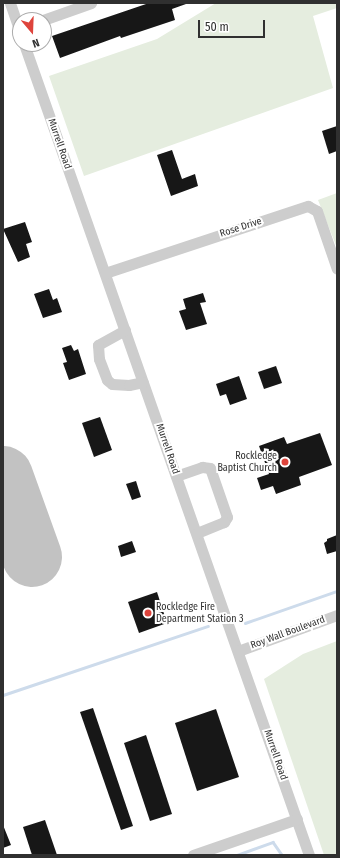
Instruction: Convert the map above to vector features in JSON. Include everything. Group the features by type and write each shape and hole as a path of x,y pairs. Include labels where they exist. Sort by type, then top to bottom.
{"street":[{"path":"52,17 91,3"},
{"name":"Murrell Road","path":"27,52 309,855"},
{"name":"Rose Drive","path":"105,273 308,206 317,211 337,269"},
{"path":"125,330 98,344 99,359 107,380 112,384 129,385 143,382"},
{"path":"176,476 202,468 210,468 227,517 224,522 197,533"},
{"name":"Roy Wall Boulevard","path":"238,651 337,615"},
{"path":"193,855 297,819"}],"shaded area":[{"path":"216,3 337,3 337,8 313,16 333,88 84,176 49,76 157,39"},
{"path":"337,193 337,248 318,200"},
{"path":"337,641 337,855 324,855 264,679 303,654"}],"building":[{"path":"149,3 186,4 172,9 175,20 121,38 120,36 60,58 52,36"},
{"path":"337,126 337,151 329,154 322,131"},
{"path":"172,150 182,179 195,174 198,186 171,196 157,155"},
{"path":"25,222 32,242 26,244 30,257 18,262 3,229"},
{"path":"49,289 53,300 57,298 62,312 43,318 34,294"},
{"path":"203,293 206,302 200,303 207,324 186,330 179,311 186,309 183,299"},
{"path":"71,345 74,351 78,349 86,374 69,380 63,363 67,362 62,348"},
{"path":"276,366 282,383 264,389 258,372"},
{"path":"239,376 247,399 230,405 226,394 220,396 216,384"},
{"path":"100,417 112,450 94,457 82,423"},
{"path":"320,433 332,465 299,477 301,485 276,494 273,486 261,490 257,478 269,474 259,446 284,437 287,444"},
{"path":"136,481 141,497 132,500 126,484"},
{"path":"337,535 337,551 327,554 324,543 327,539"},
{"path":"132,541 136,552 121,557 118,546"},
{"name":"Rockledge Fire Department Station 3","path":"157,592 167,623 139,633 128,602"},
{"path":"93,708 133,826 121,830 80,712"},
{"path":"216,709 239,777 197,791 175,723"},
{"path":"146,735 172,814 150,821 124,743"},
{"path":"45,820 57,855 32,855 23,827"},
{"path":"3,825 11,845 3,848"}],"waterway":[{"path":"245,623 337,591"},
{"path":"3,695 208,626"},
{"path":"237,855 273,842 282,855"}],"taxiway":[{"path":"3,549 27,543"}],"runway":[{"path":"3,476 32,557"}],"place":[{"name":"Rockledge Baptist Church","path":"285,462"},
{"name":"Rockledge Fire Department Station 3","path":"148,613"}]}
